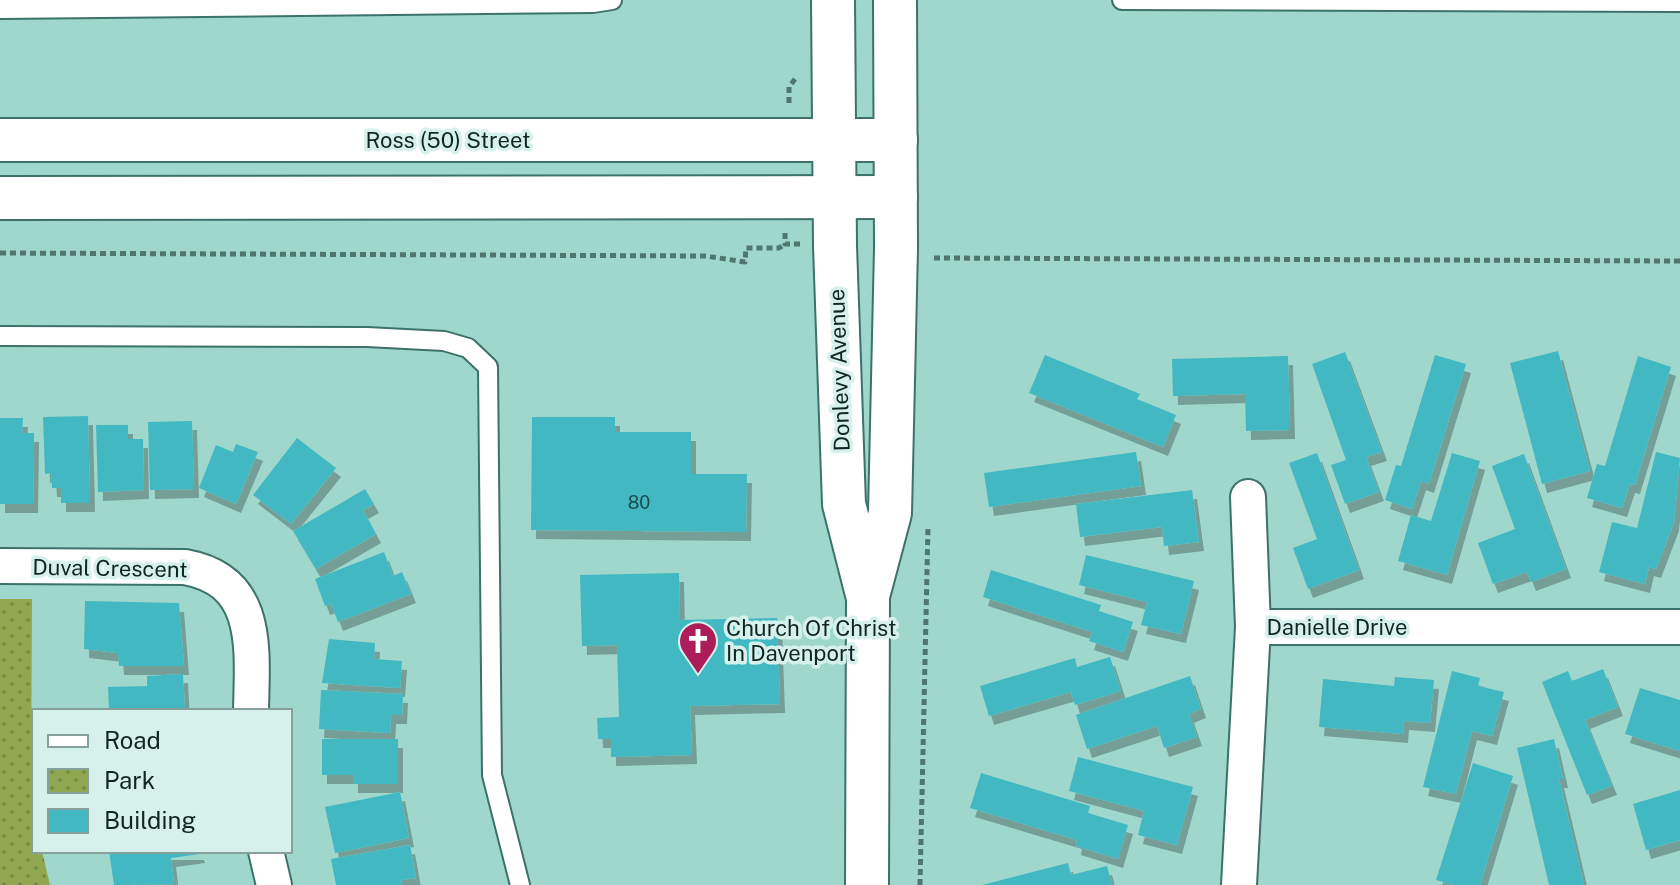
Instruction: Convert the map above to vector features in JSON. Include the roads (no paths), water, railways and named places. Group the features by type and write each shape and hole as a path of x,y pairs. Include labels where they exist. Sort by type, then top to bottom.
{"street":[{"name":"Donlevy Avenue","path":"833,0 844,504 868,598"},
{"name":"Donlevy Avenue","path":"867,885 868,598 890,513 896,197 895,0"},
{"name":"Ross (50) Street","path":"0,140 896,140"},
{"path":"0,198 896,197"},
{"path":"1248,497 1253,627"},
{"name":"Duval Crescent","path":"0,566 185,567 206,571 224,581 238,597 250,634 251,709"},
{"name":"Danielle Drive","path":"1239,885 1253,627 1680,627"},
{"path":"266,853 274,885"}],"lane":[{"path":"0,9 256,3 593,3 612,0"},
{"path":"1122,0 1680,2"},
{"path":"0,336 367,337 444,341 468,348 488,367 492,775 520,885"}],"place":[{"name":"Church Of Christ In Davenport","path":"698,675"}]}
